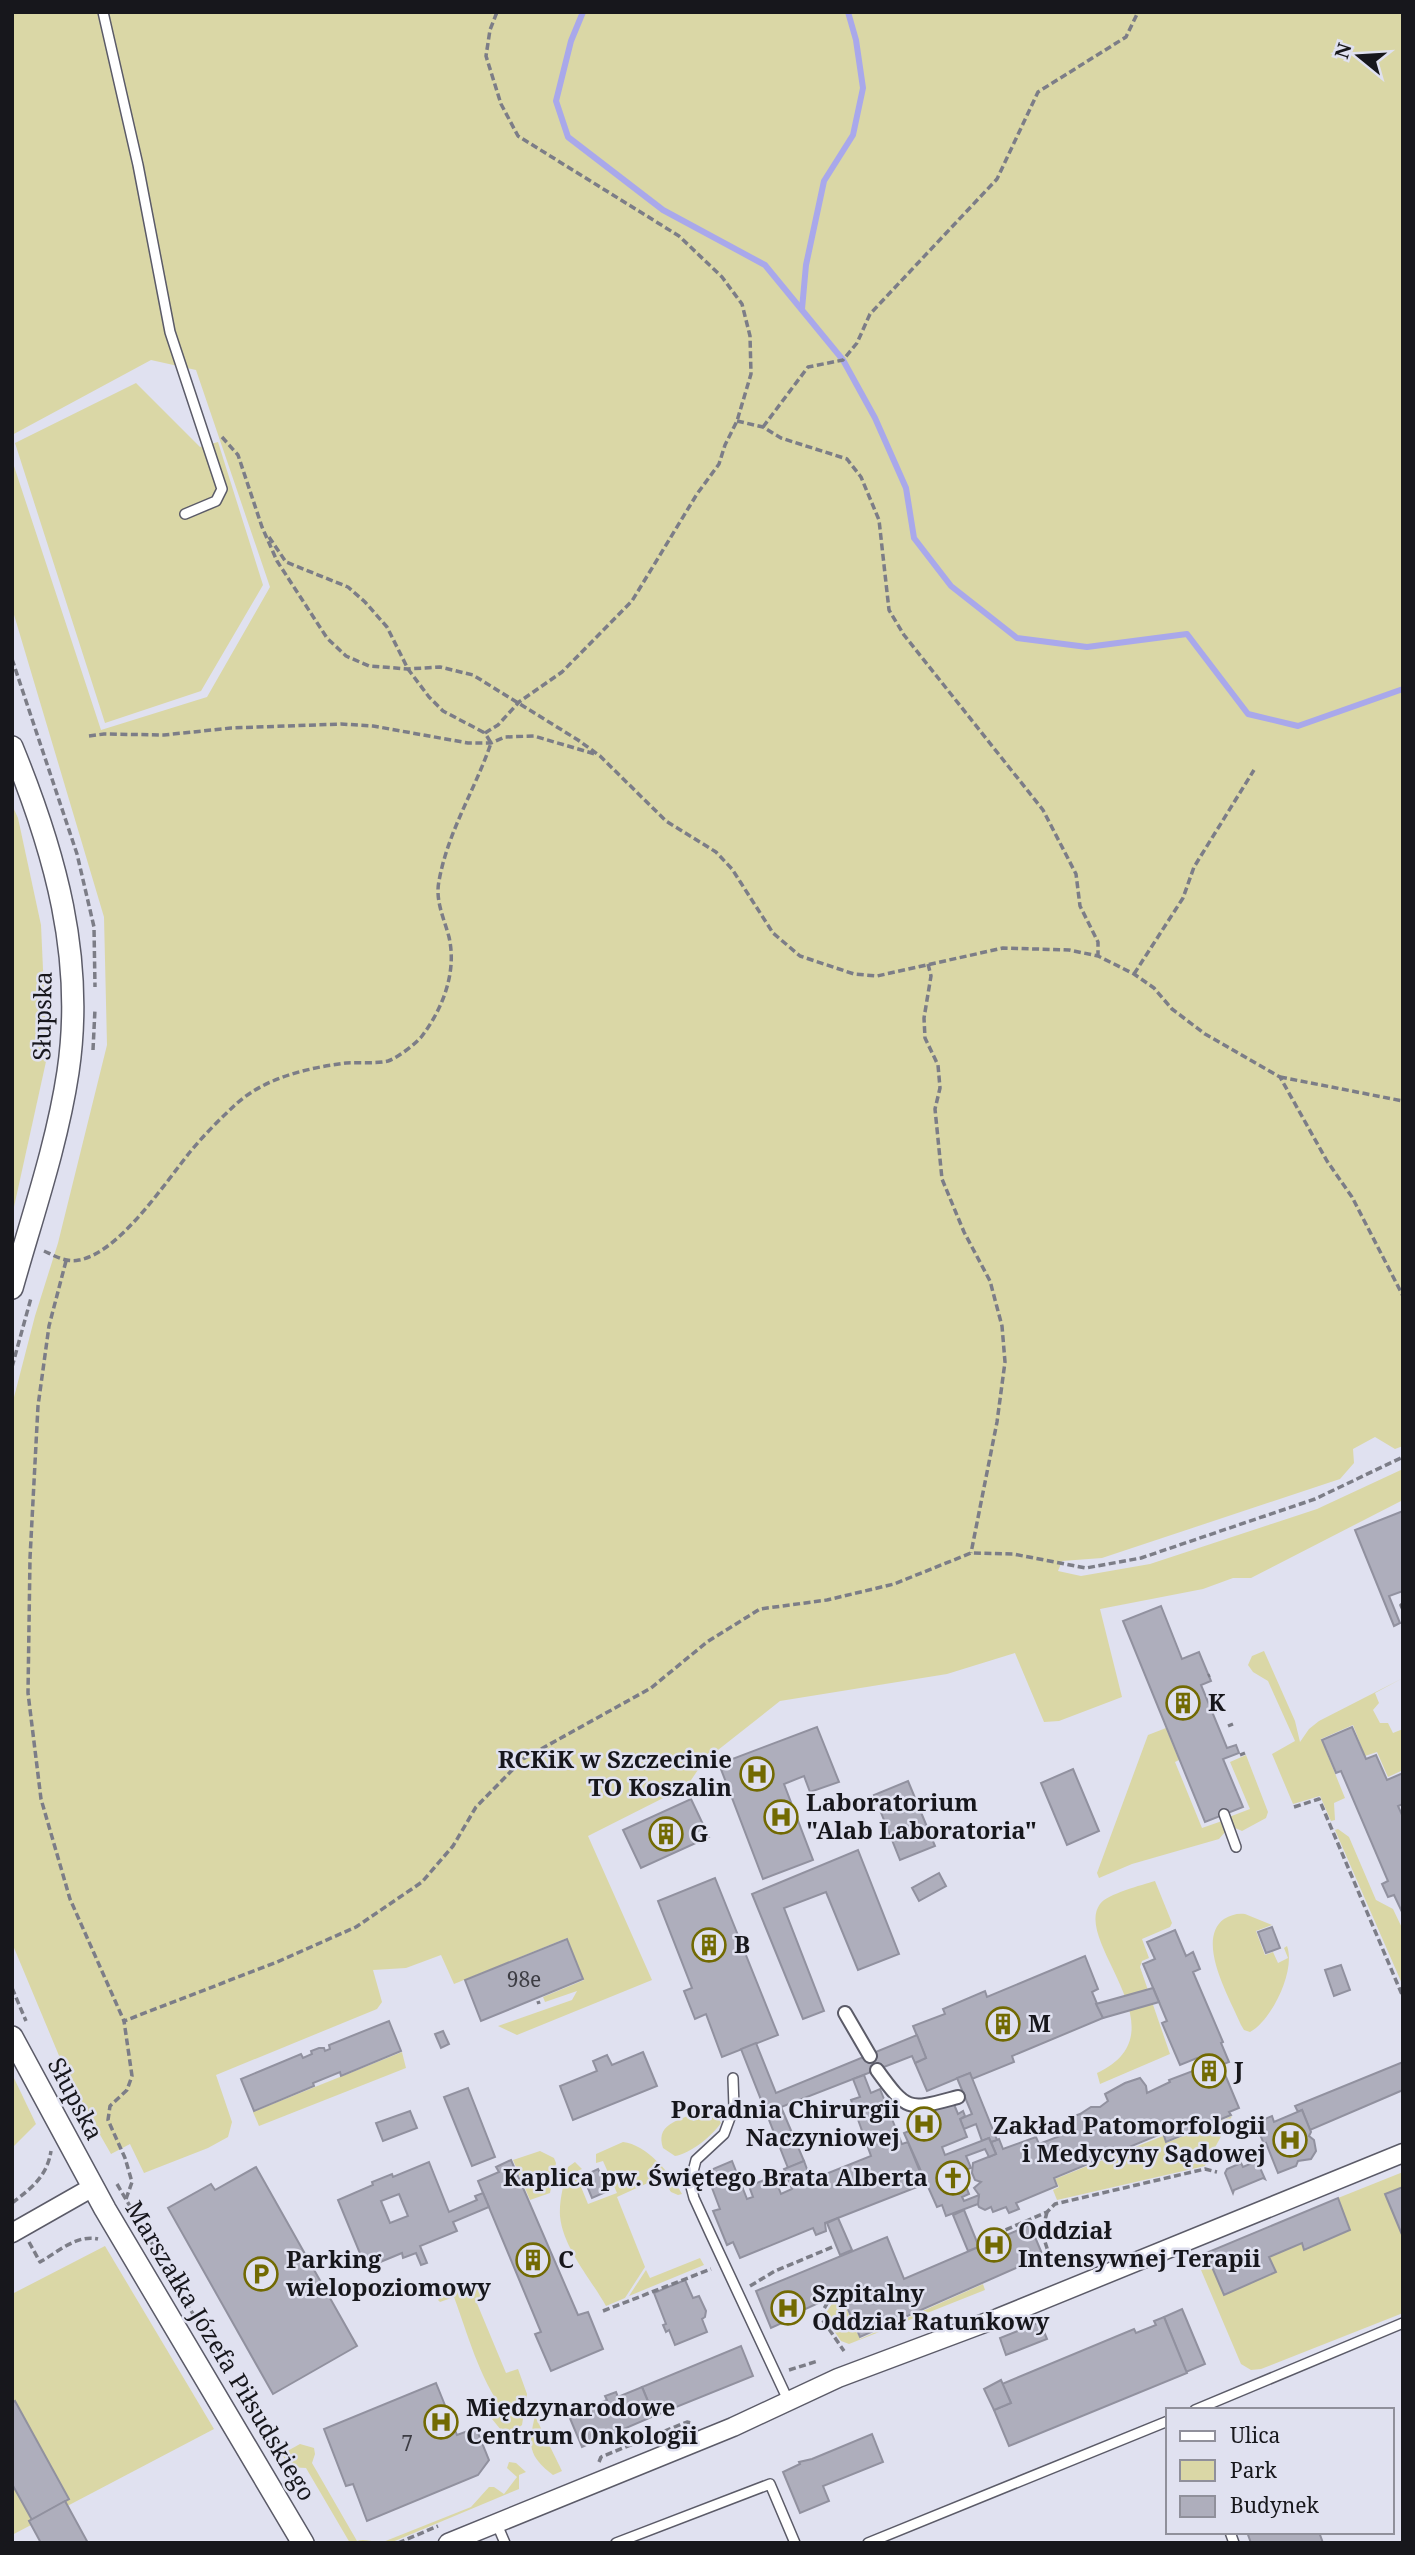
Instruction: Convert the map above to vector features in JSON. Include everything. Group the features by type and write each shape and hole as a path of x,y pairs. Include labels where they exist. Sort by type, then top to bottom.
{"street":[{"name":"Słupska","path":"12,747 53,859 69,941 72,985 68,1069 61,1112 12,1288"},
{"path":"845,2013 870,2056"},
{"name":"Słupska","path":"12,2037 93,2187"},
{"path":"877,2070 906,2104 919,2107 958,2097"},
{"path":"448,2543 733,2427 788,2400 887,2358 998,2319 1403,2153"},
{"path":"12,2233 93,2187"},
{"name":"Marszałka Józefa Piłsudskiego","path":"93,2187 303,2543"}],"lane":[{"path":"103,12 138,165 170,332 222,489 216,501 185,514"},
{"path":"1224,1814 1236,1847"},
{"path":"733,2078 734,2107 724,2134 696,2160 690,2183 694,2198 788,2400"},
{"path":"1200,2408 1403,2323"},
{"path":"868,2543 1166,2422"},
{"path":"616,2543 770,2484 795,2543"},
{"path":"496,2522 505,2543"}],"path":[{"path":"485,733 498,725 519,702 562,671 632,601 697,494 719,464 737,421 751,374 750,336 743,304 722,277 679,236 518,136 501,104 486,56 489,30 497,12"},
{"path":"762,427 808,367 843,360 857,343 870,314 997,179 1038,92 1126,37 1138,12"},
{"path":"737,421 762,427 781,438 847,459 861,477 878,520 889,610 904,635 1042,810 1076,874 1080,906 1098,942 1098,956"},
{"path":"207,444 222,437 237,455 276,561 327,638 346,656 369,666 408,669 440,667 474,675 519,702 600,756 666,821 716,852 732,869 774,933 800,956 854,974 877,976 1003,948 1069,950 1098,956 1134,974 1154,988 1172,1009 1205,1034 1280,1077 1403,1101"},
{"path":"262,527 286,562 348,587 365,602 387,627 408,669 429,697 443,711 485,733 492,743"},
{"path":"89,736 164,735 231,727 341,724 373,726 468,743 492,743 505,737 534,736 600,756"},
{"path":"44,1251 66,1261 79,1260 102,1252 130,1226 192,1149 236,1104 262,1086 295,1073 344,1063 389,1060 421,1038 449,985 452,960 449,937 440,912 438,885 443,860 459,815 492,743"},
{"path":"1134,974 1182,898 1194,867 1254,770"},
{"path":"928,964 931,976 924,1018 925,1038 938,1065 940,1088 935,1110 942,1179 964,1231 990,1281 1002,1326 1005,1362 997,1422 971,1553"},
{"path":"1280,1077 1314,1139 1352,1197 1403,1296"},
{"path":"66,1261 49,1326 38,1406 30,1558 28,1693 41,1799 66,1887 124,2021 132,2076 127,2090 110,2106 108,2120 125,2158 132,2182 127,2199"},
{"path":"124,2021 277,1962 356,1927 422,1882 453,1846 476,1807 523,1759 652,1688 706,1642 760,1609 827,1600 894,1584 971,1553 1013,1553 1086,1568 1141,1558 1315,1499 1403,1457"},
{"path":"1403,1604 1403,1610"},
{"path":"1294,1807 1319,1799 1403,1997"},
{"path":"12,2203 41,2179 49,2161 50,2142 61,2130"},
{"path":"996,2234 1047,2212 1055,2204 1205,2169 1217,2172"},
{"path":"1047,2212 1042,2232 1050,2258"},
{"path":"29,2242 40,2262 75,2241 95,2238 106,2242"},
{"path":"750,2286 775,2271 835,2246"},
{"path":"603,2311 710,2267 715,2277"},
{"path":"832,2293 820,2316 844,2351"},
{"path":"777,2375 799,2365 818,2361"}],"green space":[{"path":"12,12 1403,12 1403,1446 1395,1449 1375,1437 1353,1449 1354,1463 1340,1479 1102,1558 1062,1561 1058,1571 1081,1576 1150,1564 1317,1509 1403,1469 1403,1500 1251,1578 1233,1578 1203,1589 1100,1609 1122,1697 1059,1721 1044,1722 1015,1653 947,1674 780,1701 704,1761 687,1786 588,1836 652,1980 517,2035 498,2026 572,2000 577,1991 545,2002 543,1997 584,1980 567,1938 454,1984 441,1955 406,1968 373,1970 382,2002 377,2009 216,2075 232,2122 228,2137 208,2148 144,2173 130,2144 111,2154 70,2082 12,1943 12,1405 35,1316 58,1243 107,1045 104,917 12,608 12,460 101,730 207,697 270,587 196,370 151,360 12,435"},
{"path":"136,383 200,447 218,442 263,585 201,691 105,723 15,443"},
{"path":"12,805 18,818 41,925 47,1057 12,1216"},
{"path":"1264,1651 1295,1721 1300,1742 1319,1721 1403,1678 1375,1693 1379,1703 1373,1710 1380,1723 1388,1723 1393,1733 1403,1729 1403,1770 1388,1777 1377,1752 1365,1756 1353,1725 1321,1739 1345,1798 1334,1803 1335,1820 1331,1821 1320,1796 1293,1804 1272,1754 1295,1741 1268,1681 1253,1672 1248,1665 1252,1656"},
{"path":"1166,1728 1179,1760 1175,1762 1202,1828 1222,1821 1225,1832 1219,1839 1132,1864 1099,1878 1097,1873 1148,1735"},
{"path":"1246,1755 1268,1812 1266,1818 1242,1831 1233,1827 1229,1817 1250,1809 1230,1762"},
{"path":"1338,1829 1349,1837 1376,1900 1393,1909 1403,1930 1403,1986 1335,1830"},
{"path":"1155,1881 1172,1923 1170,1927 1142,1939 1149,1958 1142,1961 1140,1967 1170,2054 1100,2084 1097,2073 1122,2056 1131,2035 1130,2012 1100,1941 1095,1920 1104,1900"},
{"path":"1245,1914 1272,1925 1256,1931 1265,1955 1273,1952 1278,1963 1288,1958 1284,1948 1287,1946 1289,1956 1285,1981 1274,2006 1250,2032 1244,2030 1241,2025 1223,1986 1213,1941 1216,1929 1224,1919"},
{"path":"402,2052 406,2068 259,2126 253,2112"},
{"path":"12,2074 36,2124 12,2148"},
{"path":"712,2114 717,2116 721,2123 700,2144 675,2156 663,2148 662,2135 668,2126 690,2115 693,2121"},
{"path":"1232,2116 1205,2166 1057,2200 1053,2190 1059,2187 1055,2179 1163,2136 1166,2143"},
{"path":"623,2142 649,2154 672,2178 682,2194 671,2192 661,2177 617,2197 645,2267 625,2298 606,2306 566,2240 560,2204 568,2167 575,2162 582,2169 575,2172 588,2204 617,2193 603,2161 596,2163 596,2154"},
{"path":"540,2151 554,2158 556,2163 550,2193 530,2200 513,2160"},
{"path":"1403,2172 1403,2187 1385,2195 1403,2237 1403,2313 1261,2369 1251,2370 1241,2364 1201,2270 1212,2267 1224,2294 1275,2272 1269,2257 1302,2243 1305,2250 1350,2230 1338,2198"},
{"path":"105,2246 214,2429 12,2535 12,2294"},
{"path":"700,2258 704,2265 629,2296 646,2270 650,2278"},
{"path":"464,2282 478,2287 488,2296 476,2301 506,2373 518,2369 527,2394 522,2425 514,2431 501,2430 492,2419 503,2410 481,2370 454,2297 440,2302 438,2300 447,2287"},
{"path":"983,2284 985,2290 849,2344 841,2341 824,2316 835,2299 841,2296 860,2339"},
{"path":"535,2416 562,2471 553,2475 534,2456 531,2435"},
{"path":"300,2444 314,2448 312,2463 357,2541 383,2542 471,2507 489,2487 494,2487 504,2494 517,2477 507,2468 509,2462 516,2463 526,2472 519,2475 519,2489 390,2543 350,2543 306,2468 289,2467 282,2454"}],"building":[{"path":"1403,1511 1403,1591 1389,1596 1400,1623 1394,1626 1355,1530"},
{"name":"K","path":"1161,1606 1182,1659 1199,1652 1211,1681 1201,1685 1227,1748 1236,1745 1239,1753 1223,1759 1243,1807 1205,1822 1123,1621"},
{"path":"817,1727 839,1782 810,1792 804,1776 784,1784 813,1860 763,1879 719,1764"},
{"path":"1352,1727 1366,1759 1376,1755 1387,1780 1403,1773 1403,1804 1398,1806 1403,1817 1403,1914 1394,1895 1388,1897 1382,1884 1388,1881 1341,1771 1336,1773 1322,1740"},
{"path":"1073,1769 1099,1831 1067,1845 1041,1783"},
{"path":"908,1781 935,1846 900,1860 874,1795"},
{"name":"G","path":"691,1799 709,1837 641,1868 623,1830"},
{"path":"858,1850 899,1954 858,1970 826,1892 784,1908 824,2011 803,2019 752,1894"},
{"path":"939,1873 946,1886 919,1901 912,1888"},
{"name":"B","path":"715,1878 778,2035 722,2057 706,2014 695,2019 684,1991 692,1988 658,1901"},
{"path":"1272,1927 1280,1948 1266,1953 1258,1932"},
{"name":"J","path":"1175,1930 1186,1956 1193,1952 1200,1969 1193,1972 1223,2042 1221,2043 1229,2062 1221,2065 1239,2108 1229,2112 1231,2115 1166,2142 1163,2133 1054,2178 1057,2186 1016,2203 1019,2209 1009,2213 1006,2207 993,2212 991,2207 985,2210 979,2207 979,2195 974,2188 981,2182 975,2180 972,2173 973,2163 996,2154 991,2142 999,2139 1003,2149 1036,2137 1039,2144 1076,2130 1071,2117 1091,2107 1100,2107 1108,2101 1105,2094 1125,2083 1140,2078 1147,2093 1170,2082 1169,2080 1201,2068 1197,2058 1180,2065 1162,2023 1167,2021 1143,1964 1155,1959 1147,1942"},
{"path":"567,1939 583,1979 481,2021 465,1980"},
{"name":"M","path":"1085,1956 1098,1989 1092,1992 1103,2018 1012,2056 1014,2062 972,2079 970,2073 927,2091 915,2063 926,2058 913,2026 945,2014 943,2009 985,1991 987,1997"},
{"path":"1341,1965 1350,1990 1334,1996 1325,1970"},
{"path":"1153,1988 1159,2002 1103,2018 1096,2004"},
{"path":"389,2021 401,2051 341,2076 340,2072 313,2083 314,2086 254,2111 241,2079 301,2054 303,2058 319,2048 324,2048 325,2051 330,2049 329,2045"},
{"path":"443,2031 449,2044 441,2048 435,2034"},
{"path":"917,2035 926,2058 915,2063 912,2056 781,2107 804,2161 788,2168 741,2049 756,2043 776,2093"},
{"path":"643,2052 657,2086 573,2120 560,2086 597,2071 593,2061 607,2055 612,2065"},
{"path":"1403,2062 1403,2090 1310,2130 1302,2110 1298,2112 1295,2106"},
{"path":"970,2073 997,2140 991,2142 989,2138 982,2141 976,2124 964,2129 960,2119 972,2114 957,2078"},
{"path":"864,2075 871,2093 880,2089 902,2144 908,2142 925,2184 825,2223 826,2231 816,2235 813,2228 740,2258 733,2242 727,2245 713,2211 720,2209 706,2172 732,2161 747,2199 753,2197 749,2186 774,2176 781,2194 792,2189 784,2169 804,2161 811,2180 871,2156 851,2100 860,2097 853,2079"},
{"path":"468,2088 495,2157 472,2166 444,2097"},
{"path":"953,2102 958,2114 963,2111 965,2116 960,2119 967,2137 942,2147 945,2155 989,2138 996,2154 989,2157 985,2149 966,2156 971,2168 960,2172 969,2194 962,2197 964,2201 979,2195 978,2204 946,2216 942,2205 937,2207 904,2133 912,2130 908,2121"},
{"path":"1302,2110 1316,2151 1311,2159 1298,2161 1296,2166 1278,2173 1255,2123 1272,2116 1274,2122"},
{"path":"410,2111 417,2128 383,2141 376,2123"},
{"name":"C","path":"511,2160 578,2315 588,2312 603,2349 551,2371 535,2334 541,2332 478,2181 499,2172 496,2167"},
{"path":"1257,2161 1265,2179 1234,2190 1233,2193 1225,2173 1227,2169 1241,2163 1243,2167"},
{"path":"429,2162 449,2212 477,2200 475,2196 483,2193 489,2207 453,2222 457,2231 420,2246 427,2263 421,2265 416,2253 403,2258 402,2253 366,2268 338,2200 373,2185 372,2182 392,2174 393,2177","holes":["399,2194 408,2216 390,2223 381,2201"]},
{"name":"Parking wielopoziomowy","path":"256,2167 357,2346 273,2394 168,2208 211,2184 215,2190"},
{"path":"598,2169 608,2191 592,2198 583,2176"},
{"path":"1403,2187 1403,2237 1385,2194"},
{"path":"1338,2198 1350,2230 1304,2250 1302,2243 1269,2257 1276,2272 1224,2295 1206,2253"},
{"path":"964,2210 979,2247 968,2251 953,2215"},
{"path":"838,2218 852,2250 840,2255 827,2223"},
{"path":"1030,2225 1043,2256 860,2337 841,2293 837,2295 828,2291 825,2300 771,2328 756,2291 887,2237 904,2279"},
{"path":"685,2280 693,2298 699,2296 706,2311 702,2319 707,2332 675,2345 669,2330 666,2332 663,2325 666,2324 654,2293"},
{"path":"1182,2309 1205,2364 1186,2372 1164,2317"},
{"path":"1164,2317 1187,2373 1009,2446 994,2410 1011,2403 1002,2384 1134,2329 1136,2333 1156,2325 1154,2321"},
{"path":"1040,2322 1047,2339 1006,2355 1000,2338"},
{"path":"741,2346 753,2376 654,2416 642,2387"},
{"path":"1001,2380 1011,2403 994,2410 984,2389"},
{"path":"436,2383 457,2435 476,2428 489,2460 478,2475 367,2521 353,2484 346,2486 324,2429"},
{"path":"642,2387 654,2416 582,2447 569,2416 607,2400 605,2396 616,2392 618,2397"},
{"path":"15,2401 69,2499 32,2520 12,2484 12,2403"},
{"path":"872,2434 883,2462 823,2486 829,2501 800,2513 783,2472 800,2464 799,2462"},
{"path":"65,2501 88,2543 41,2543 29,2521"},
{"path":"1248,2534 1320,2534 1323,2543 1251,2543"}],"waterway":[{"path":"583,12 571,41 556,101 568,137 663,210 765,265 843,360 875,418 906,488 914,538 951,586 1017,638 1087,647 1187,634 1248,714 1298,726 1403,689"},
{"path":"802,309 806,265 824,181 853,135 863,88 856,40 848,12"}],"place":[{"name":"K","path":"1183,1703"},
{"name":"RCKiK w Szczecinie TO Koszalin","path":"757,1774"},
{"name":"Laboratorium \"Alab Laboratoria\"","path":"781,1817"},
{"name":"G","path":"666,1834"},
{"name":"B","path":"709,1945"},
{"name":"M","path":"1003,2024"},
{"name":"J","path":"1209,2071"},
{"name":"Poradnia Chirurgii Naczyniowej","path":"924,2124"},
{"name":"Zakład Patomorfologii i Medycyny Sądowej","path":"1290,2140"},
{"name":"Kaplica pw. Świętego Brata Alberta","path":"953,2178"},
{"name":"Oddział Intensywnej Terapii","path":"994,2245"},
{"name":"C","path":"533,2260"},
{"name":"Parking wielopoziomowy","path":"261,2274"},
{"name":"Szpitalny Oddział Ratunkowy","path":"788,2308"},
{"name":"Międzynarodowe Centrum Onkologii","path":"441,2422"}]}
